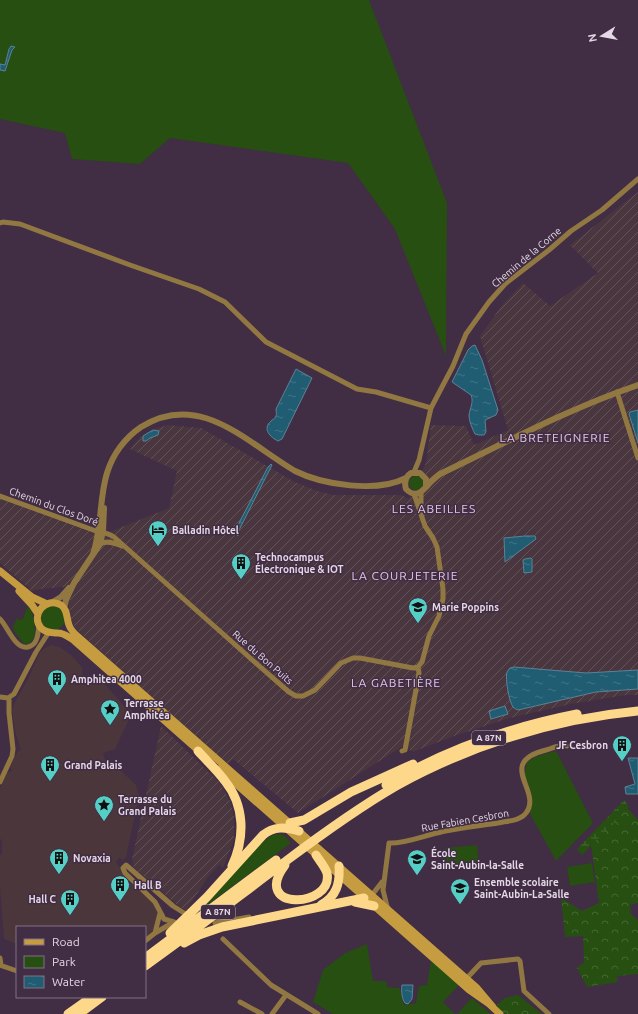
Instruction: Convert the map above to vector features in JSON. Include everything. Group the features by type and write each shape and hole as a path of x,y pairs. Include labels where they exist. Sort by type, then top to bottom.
{"highway":[{"name":"A 87N","path":"146,965 292,854 353,805 387,785 448,754 489,738 560,717 594,710 638,705"},
{"name":"A 87N","path":"319,833 397,786 423,772 461,756 522,734 561,724 595,716 638,711"},
{"path":"198,751 223,778 230,789 240,814 242,831 238,850 228,874"},
{"path":"149,955 184,916 228,874 269,830 304,820 351,792 378,779 429,758 448,754"},
{"path":"288,825 299,830"},
{"path":"292,854 278,875 276,886 277,891 285,899 290,900 302,900 311,897 321,891 325,886 327,874 316,855"},
{"name":"A 87N","path":"149,955 292,854"},
{"path":"316,908 333,896 340,876 339,866"},
{"path":"146,965 166,955 188,940 222,927 354,899 371,899"},
{"path":"340,903 371,899"},
{"path":"68,1014 91,998"},
{"path":"79,1014 101,998"}],"main road":[{"path":"0,571 32,597 49,603 58,604 64,608 67,613 67,619 64,628 57,632"},
{"path":"6,576 32,605 38,614"},
{"path":"49,603 41,608 38,614 39,625 43,630 65,635 143,698 288,825 316,855 340,876 388,910 466,979 500,1014"},
{"path":"67,619 76,635 198,751 288,825"},
{"path":"299,830 473,993 493,1007"}],"street":[{"name":"Chemin de la Corne","path":"419,474 419,460 431,408 453,366 466,334 476,318 505,284 571,231 602,210 638,179"},
{"path":"0,223 20,224 122,263 199,290 225,302 266,342 357,389 376,392 431,408"},
{"path":"414,494 421,492 440,474 576,409 638,385"},
{"path":"617,392 638,458"},
{"path":"100,544 106,474 118,449 131,435 142,427 154,421 180,415 191,415 215,420 301,474 319,480 346,485 384,484 399,481 406,478 410,473 440,474"},
{"path":"419,474 427,483 426,487"},
{"path":"406,478 406,488"},
{"path":"384,484 406,488 414,494 425,526 437,547 443,589 443,599 439,616 429,636 422,662 418,667 419,673 406,750 402,751"},
{"path":"420,512 421,492"},
{"name":"Chemin du Clos Doré","path":"0,496 100,531"},
{"path":"93,554 100,531"},
{"name":"Rue du Bon Puits","path":"100,531 114,537 296,696 303,696 315,690 341,663 353,658 413,668 418,667"},
{"path":"64,608 74,583 100,544 103,542 112,542 123,546"},
{"path":"49,603 61,597 74,583"},
{"path":"0,619 5,624 16,643 23,647 28,647 35,643 39,625"},
{"path":"0,782 12,756 13,749 9,698 15,692 36,652 49,632"},
{"path":"0,696 9,698"},
{"name":"Rue Fabien Cesbron","path":"384,880 389,843 449,830 521,818 526,813 530,803 530,796 522,775 523,766 526,760 534,753 562,745 567,746"},
{"path":"146,940 155,933 174,922 184,916 126,865 123,868 124,872 155,902 166,920 174,922"},
{"path":"384,880 383,890 388,910"},
{"path":"371,899 384,880"},
{"path":"371,899 380,895 383,890"},
{"path":"155,933 160,912"},
{"path":"215,923 266,914 270,917"},
{"path":"223,939 271,985 318,1014"},
{"path":"0,958 1,965 16,972"},
{"path":"466,979 481,964 518,959 520,961 525,992 549,1014"},
{"path":"272,1014 286,994"},
{"path":"240,1002 262,1014"}],"shaded area":[{"path":"638,192 638,695 626,695 571,704 510,718 454,736 413,752 403,746 298,813 233,759 227,765 76,629 72,622 68,604 76,586 32,591 0,563 0,496 102,535 169,508 177,471 130,449 140,437 154,429 168,425 201,428 295,482 320,492 334,495 401,495 409,499 426,463 431,425 466,426 474,445 508,430 480,336 503,304 523,283 550,306 598,273 570,245"},
{"path":"52,645 60,647 71,655 82,667 82,675 90,677 97,675 125,707 133,711 115,749 103,753 108,769 116,766 136,785 139,796 126,857 124,860 119,858 116,862 130,884 134,885 157,908 157,919 154,930 146,937 146,926 16,926 16,944 4,939 0,888 0,855 2,854 2,840 0,839 0,788 7,773 12,771 10,767 18,751 21,750 15,731 12,710 40,652 46,647"},
{"path":"161,726 220,783 231,803 234,817 234,840 223,867 219,865 208,877 186,911 134,868 132,859"}],"green space":[{"path":"0,0 369,0 447,203 446,356 395,229 348,163 170,138 140,164 72,159 65,133 0,119"},
{"path":"413,476 419,476 423,480 423,486 419,490 413,490 409,486 409,480"},
{"path":"28,605 34,621 35,634 30,643 24,644 14,631 13,627 17,618 20,620 23,619"},
{"path":"53,606 62,609 65,618 62,627 53,630 44,627 41,618 44,609"},
{"path":"556,751 593,823 556,861 529,812 532,800 524,777 527,762 537,756"},
{"path":"624,800 629,807 582,855 577,849"},
{"path":"627,808 638,820 638,903 630,905 631,914 638,920 638,974 617,976 618,982 587,987 577,968 584,962 583,936 565,937 561,898 582,911 599,903 591,844"},
{"path":"276,834 284,835 291,843 199,911 259,845"},
{"path":"477,845 479,864 447,867 445,848"},
{"path":"592,863 595,882 570,886 567,867"},
{"path":"367,944 373,981 386,981 387,987 400,988 403,1003 406,1005 416,1003 419,986 427,985 431,961 460,984 443,1002 455,1014 333,1014 313,1002 323,970 345,953"},
{"path":"518,995 542,1014 505,1014 496,1006 505,998"},
{"path":"472,998 491,1014 457,1014"}],"water":[{"path":"11,46 15,47 12,50 5,71 0,70 0,64 5,65"},
{"path":"475,345 482,360 498,410 496,415 485,420 486,432 484,435 475,434 471,424 469,415 472,403 471,395 452,382 468,350"},
{"path":"296,369 312,378 282,439 278,441 270,435 267,427 268,424 276,417 276,409"},
{"path":"638,410 638,443 629,414 630,412"},
{"path":"153,430 159,431 158,435 143,441 143,436"},
{"path":"271,464 272,465 239,530 238,536 235,533 237,527 268,467"},
{"path":"535,536 536,539 505,562 504,538"},
{"path":"531,558 532,572 524,573 523,560"},
{"path":"514,667 586,673 638,670 638,689 596,692 518,710 514,708 512,704 507,684 507,672 510,668"},
{"path":"505,706 508,714 491,719 489,711"},
{"path":"628,758 638,758 638,794 626,794 625,787 635,784"},
{"path":"402,985 413,985 412,999 408,1004 405,1003 402,997"}],"place":[{"name":"Balladin Hôtel","path":"158,547"},
{"name":"Technocampus Électronique & IOT","path":"241,580"},
{"name":"Marie Poppins","path":"418,624"},
{"name":"Amphitea 4000","path":"57,696"},
{"name":"Terrasse Amphitéa","path":"110,726"},
{"name":"JF Cesbron","path":"622,762"},
{"name":"Grand Palais","path":"50,782"},
{"name":"Terrasse du Grand Palais","path":"104,822"},
{"name":"Novaxia","path":"59,875"},
{"name":"École Saint-Aubin-la-Salle","path":"417,876"},
{"name":"Hall B","path":"120,902"},
{"name":"Ensemble scolaire Saint-Aubin-La-Salle","path":"460,905"},
{"name":"Hall C","path":"70,916"}],"district":[{"name":"LA BRETEIGNERIE","path":"555,438"},
{"name":"LES ABEILLES","path":"434,509"},
{"name":"LA COURJETERIE","path":"405,576"},
{"name":"LA GABETIÈRE","path":"396,683"}]}
